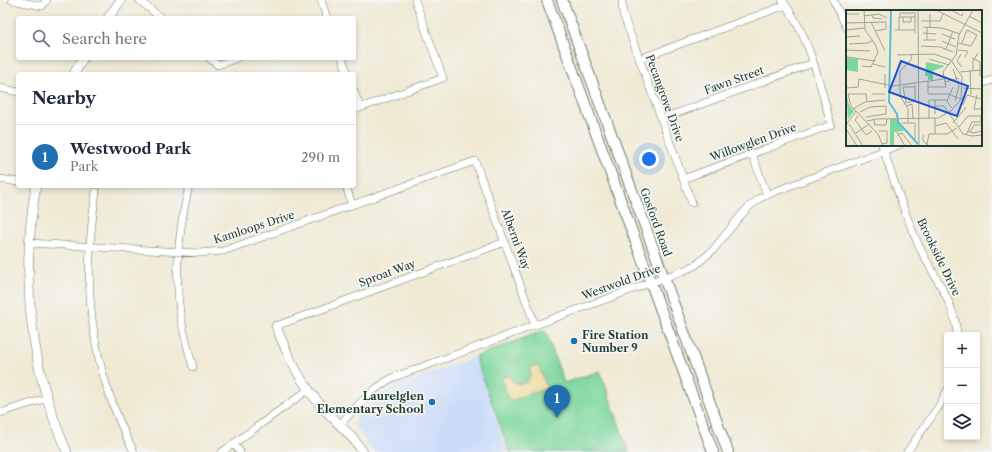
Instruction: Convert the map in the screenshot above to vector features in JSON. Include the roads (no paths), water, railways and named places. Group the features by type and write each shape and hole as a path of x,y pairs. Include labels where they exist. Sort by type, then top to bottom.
{"main road":[{"path":"547,0 713,452"},
{"name":"Gosford Road","path":"562,0 728,452"}],"street":[{"path":"12,0 42,6 47,0"},
{"path":"109,16 121,0"},
{"path":"139,0 159,16"},
{"path":"321,0 326,16"},
{"path":"357,109 444,78 415,0"},
{"name":"Pecangrove Drive","path":"622,0 623,14 692,203"},
{"path":"833,0 846,26"},
{"path":"639,59 784,2 801,30 814,63"},
{"path":"75,72 82,60"},
{"path":"212,60 218,65 232,60"},
{"path":"343,60 347,72"},
{"name":"Fawn Street","path":"661,118 814,63"},
{"name":"Willowglen Drive","path":"684,179 830,125 814,63"},
{"path":"982,84 992,80"},
{"path":"0,88 16,92"},
{"name":"Westwold Drive","path":"340,425 360,401 370,392 392,378 685,270 713,250 742,214 750,206 767,195 883,148 894,146"},
{"name":"Brookside Drive","path":"883,148 914,233 950,304 956,332"},
{"path":"752,154 767,195"},
{"name":"Kamloops Drive","path":"29,243 211,253 234,248 475,161"},
{"name":"Alberni Way","path":"475,161 535,325"},
{"path":"0,179 16,182"},
{"path":"36,188 29,243 28,274 32,328 40,373 47,398 67,452"},
{"path":"189,188 180,230 177,273 180,314 193,367"},
{"path":"347,188 352,205"},
{"path":"96,192 89,246 90,300 96,346 106,385 115,410 134,452"},
{"name":"Sproat Way","path":"276,326 505,242"},
{"path":"276,326 290,360 308,390 326,411 349,433 364,452"},
{"path":"222,452 308,390"},
{"path":"907,452 944,397"},
{"path":"0,413 47,398"},
{"path":"234,444 240,452"}],"place":[{"name":"Fire Station Number 9","path":"574,341"},
{"name":"Laurelglen Elementary School","path":"432,402"},
{"name":"Westwood Park","path":"557,418"}]}
